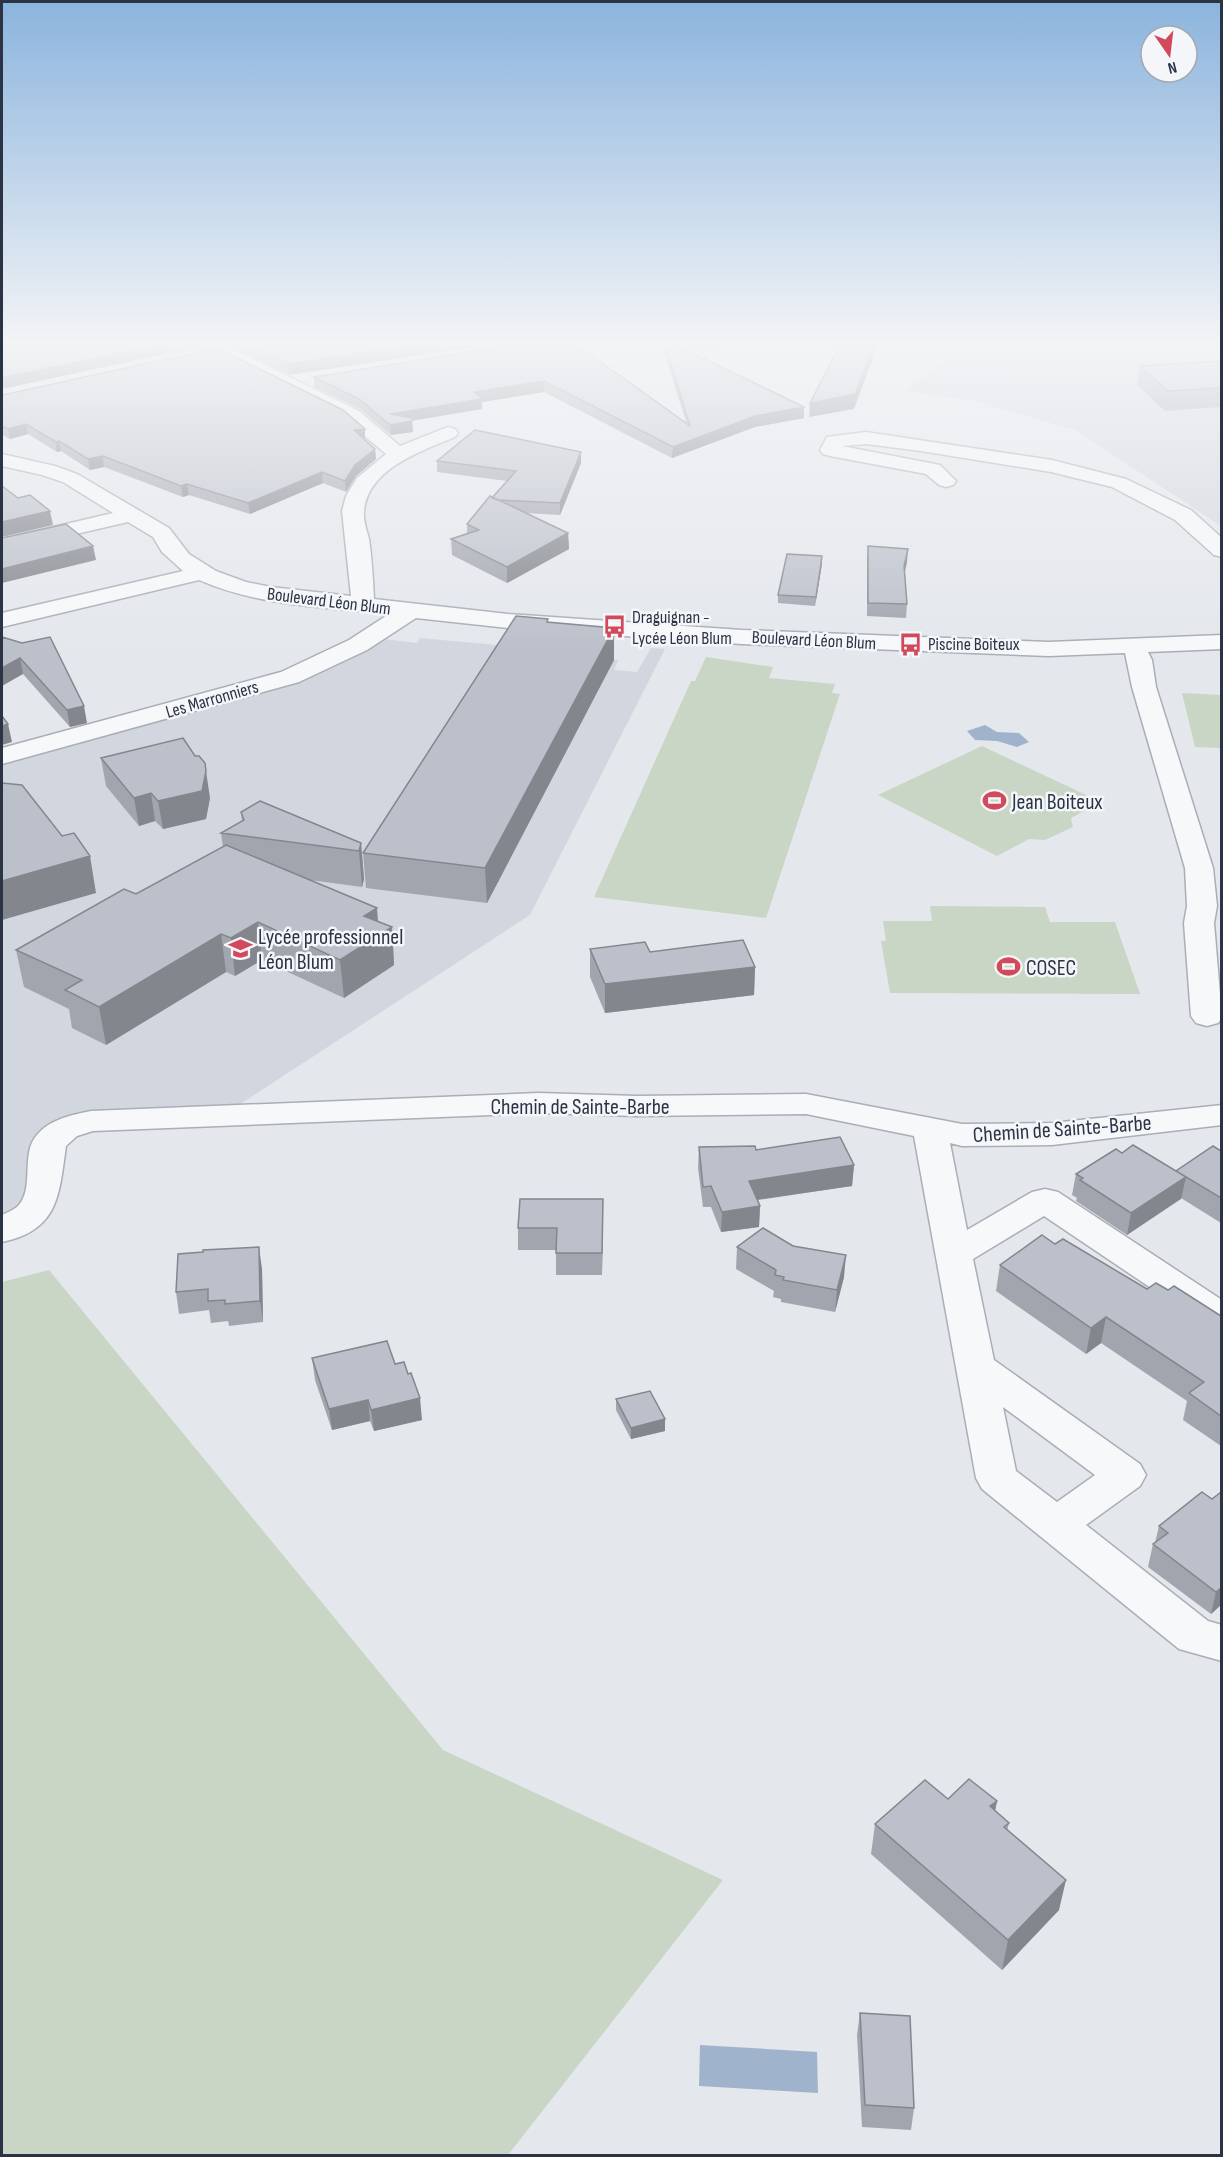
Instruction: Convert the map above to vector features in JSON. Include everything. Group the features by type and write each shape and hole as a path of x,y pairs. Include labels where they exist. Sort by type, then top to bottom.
{"street":[{"path":"387,446 397,454"},
{"path":"363,606 362,569 353,513 355,500 373,475 397,454 417,446"},
{"path":"832,446 830,450 933,469 946,481"},
{"path":"917,446 1052,466 1119,483 1183,515 1221,550"},
{"name":"Boulevard Léon Blum","path":"2,460 48,470 70,478 125,517 144,536 168,547 183,563 242,589 363,606 508,621 753,637 1007,648 1221,642"},
{"name":"Boulevard Léon Blum","path":"2,468 54,482 125,517"},
{"path":"2,545 125,517"},
{"path":"2,620 181,579 201,572"},
{"name":"Les Marronniers","path":"2,756 290,677 358,645 410,611"},
{"path":"1133,645 1140,660 1144,687 1199,868 1202,906 1199,923 1206,1016"},
{"name":"Chemin de Sainte-Barbe","path":"2,1230 32,1214 42,1194 49,1142 65,1129 91,1121 537,1103 637,1106 806,1104 962,1135 1052,1134 1221,1115"},
{"path":"930,1129 997,1478 1195,1636 1221,1643"},
{"path":"954,1254 1045,1200 1221,1318"},
{"path":"975,1366 1125,1475 1056,1525"}],"shaded area":[{"path":"1099,446 1221,446 1221,526"},
{"name":"Lycée professionnel Léon Blum","path":"375,638 417,643 420,638 549,650 548,654 618,660 614,670 637,672 651,648 665,649 530,915 225,1114 63,1119 22,1208 2,1223 2,760 292,681"}],"green space":[{"path":"706,657 773,667 769,678 835,684 832,693 840,694 766,918 594,897 691,681 695,681"},
{"path":"1182,693 1221,695 1221,748 1195,747"},
{"name":"Jean Boiteux","path":"982,746 1101,802 1071,818 1073,827 1045,840 1029,839 997,856 878,795"},
{"name":"COSEC","path":"930,906 1045,907 1050,922 1115,922 1140,994 890,993 881,941 886,941 883,921 932,921"},
{"path":"49,1270 443,1750 723,1880 508,2155 2,2155 2,1282"}],"water":[{"path":"985,725 997,732 1019,733 1029,742 1017,747 997,741 975,740 967,731"},
{"path":"700,2045 817,2052 818,2093 699,2086"}],"building":[{"path":"67,446 371,446 375,449 355,465 345,481 322,472 248,503 187,484 181,486 103,456 88,459"},
{"path":"456,446 550,446 581,452 560,503 492,498 516,471 437,461"},
{"path":"2,486 18,498 30,495 50,511 2,522"},
{"path":"490,496 568,533 507,567 451,539 479,530 467,524"},
{"path":"66,524 93,546 2,569 2,538"},
{"path":"868,546 908,549 904,566 907,604 868,603"},
{"path":"787,554 822,556 816,597 778,595"},
{"path":"516,616 548,619 547,622 614,628 485,868 363,853"},
{"path":"2,637 22,643 50,637 84,706 67,710 20,658 2,668"},
{"path":"2,716 8,724 2,726"},
{"path":"183,738 195,756 199,756 205,763 206,771 202,791 158,801 151,793 134,798 101,758"},
{"path":"2,783 22,785 62,836 74,833 90,856 2,881"},
{"path":"260,801 361,843 359,851 221,833 244,820 241,812"},
{"path":"226,845 377,908 364,916 392,927 340,960 258,922 231,938 221,934 99,1007 65,990 82,980 16,950 124,889 136,894"},
{"path":"743,940 755,967 605,984 590,949 645,942 650,952"},
{"path":"840,1137 854,1165 749,1181 760,1206 722,1212 711,1186 703,1187 699,1147 755,1146 756,1150"},
{"path":"1133,1145 1186,1177 1131,1213 1080,1180 1083,1178 1076,1174 1116,1149 1122,1153"},
{"path":"1213,1146 1221,1151 1221,1198 1176,1171"},
{"path":"520,1199 603,1199 602,1253 556,1253 557,1228 518,1228"},
{"path":"763,1228 793,1246 846,1255 837,1290 783,1280 784,1277 775,1275 776,1270 737,1247"},
{"path":"1042,1235 1055,1244 1063,1239 1147,1289 1156,1283 1168,1290 1174,1286 1221,1316 1221,1416 1189,1393 1204,1382 1106,1317 1091,1328 1000,1265"},
{"path":"259,1247 260,1301 225,1304 225,1300 208,1301 208,1289 176,1292 178,1254 203,1252 203,1250"},
{"path":"387,1341 395,1364 404,1362 408,1374 411,1373 420,1398 371,1410 368,1400 329,1409 312,1358"},
{"path":"650,1391 665,1419 631,1428 616,1399"},
{"path":"1202,1492 1212,1499 1221,1492 1221,1588 1216,1592 1153,1544 1168,1533 1159,1526"},
{"path":"969,1779 997,1801 990,1806 1009,1823 1004,1827 1066,1880 1008,1940 875,1824 925,1780 948,1799"},
{"path":"860,2013 910,2016 914,2108 865,2105"}],"place":[{"name":"Draguignan - Lycée Léon Blum","path":"614,627"},
{"name":"Piscine Boiteux","path":"910,644"},
{"name":"Jean Boiteux","path":"994,801"},
{"name":"Lycée professionnel Léon Blum","path":"240,949"},
{"name":"COSEC","path":"1008,967"}]}
